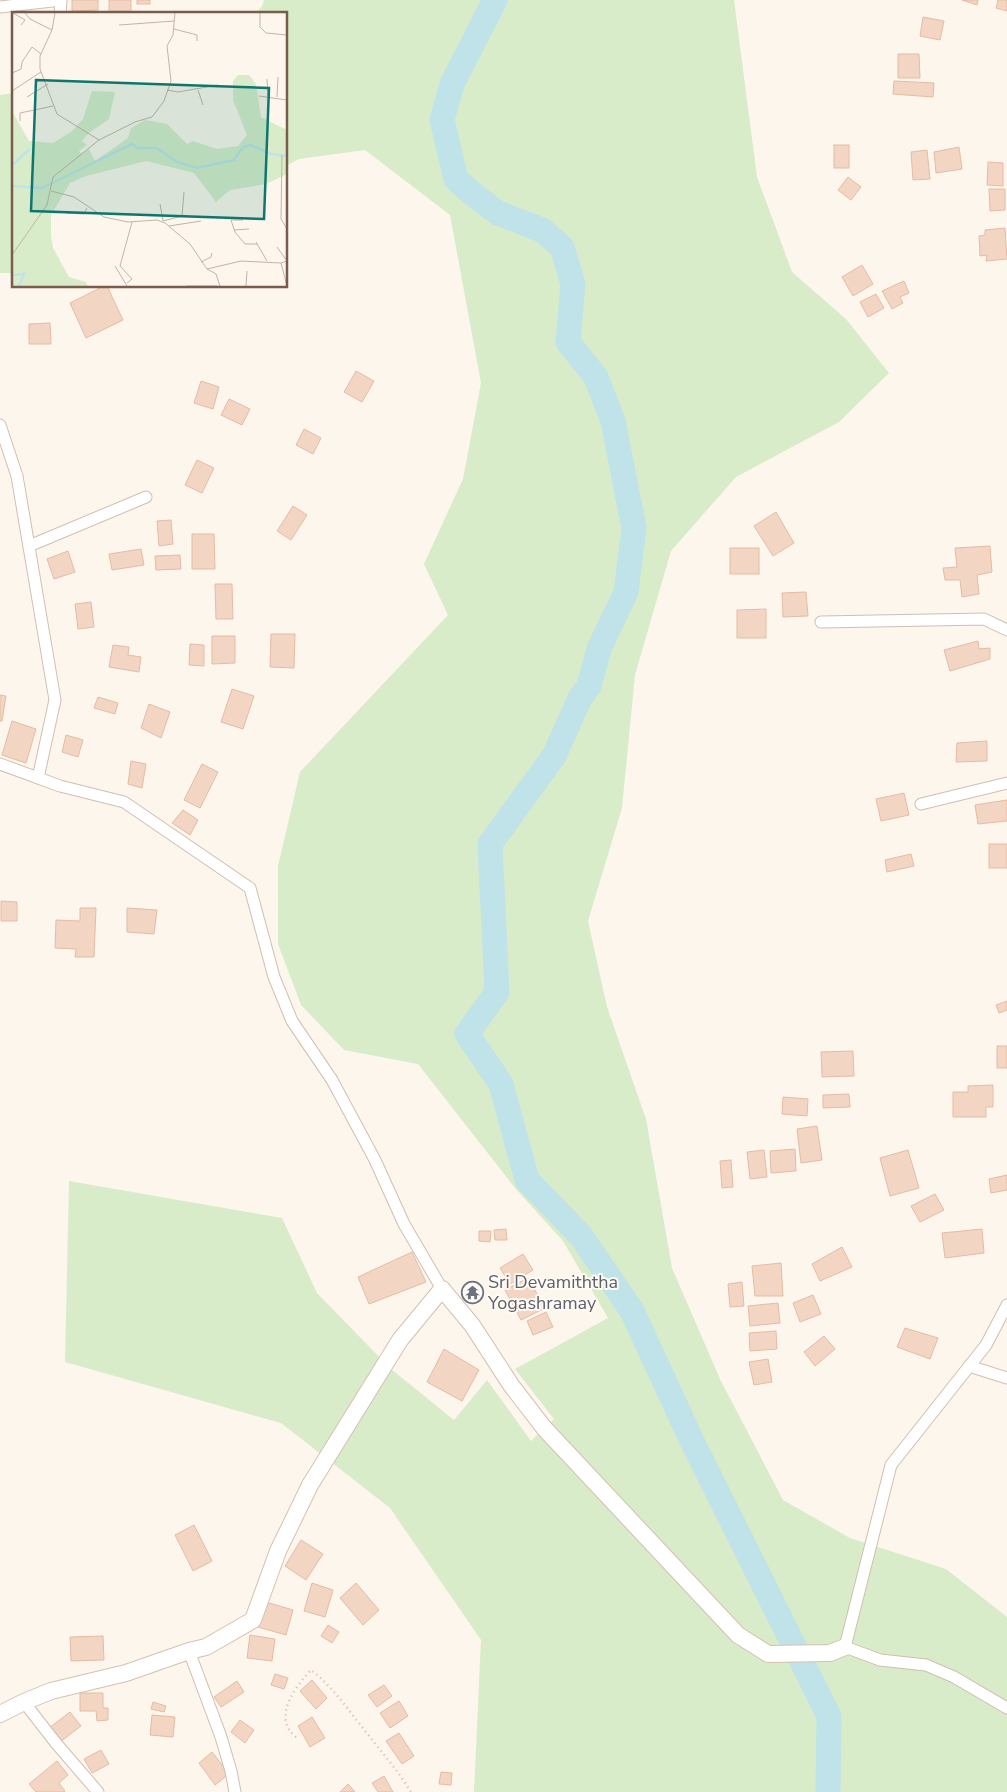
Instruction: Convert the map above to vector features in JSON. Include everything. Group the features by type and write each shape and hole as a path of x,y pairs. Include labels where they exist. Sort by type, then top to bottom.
{"street":[{"path":"0,7 61,0"},
{"path":"0,426 17,476 54,700 38,778"},
{"path":"29,546 146,497"},
{"path":"821,622 984,619 1007,630"},
{"path":"0,764 60,786 124,802 250,888 274,977 292,1021 332,1080 376,1160 404,1224 442,1289 472,1325 511,1385 544,1428 738,1634 768,1654 838,1650 880,1660 926,1665 954,1677 1007,1708"},
{"path":"920,804 1007,783"},
{"path":"0,1714 24,1702 75,1684 126,1673 206,1647 253,1620 278,1551 310,1485 400,1340 442,1289"},
{"path":"838,1650 891,1465 986,1345 1007,1305"},
{"path":"968,1366 1007,1378"},
{"path":"190,1651 221,1737 235,1792"},
{"path":"24,1702 98,1792"}],"path":[{"path":"296,1737 289,1732 285,1714 293,1692 312,1670 324,1679 401,1776 411,1792"}],"green space":[{"path":"264,0 734,0 757,177 792,272 846,319 889,373 839,422 736,477 671,551 635,675 622,808 588,921 607,1007 646,1119 672,1268 720,1379 783,1500 850,1538 946,1569 1007,1617 1007,1792 474,1792 481,1640 390,1508 281,1423 65,1362 69,1181 282,1218 317,1293 391,1369 454,1420 487,1380 531,1441 554,1419 515,1369 608,1318 563,1241 515,1188 418,1064 344,1050 301,1005 278,944 278,866 300,772 448,615 424,564 463,479 481,383 450,215 365,150 299,159 288,165 288,12 257,12"},
{"path":"12,93 12,273 0,273 0,95"}],"building":[{"path":"72,0 98,0 98,10 72,11"},
{"path":"109,0 131,0 131,12 109,12"},
{"path":"137,0 150,0 150,4 137,4"},
{"path":"962,0 978,0 977,5"},
{"path":"998,0 1007,0 1007,11 996,8"},
{"path":"923,17 944,21 940,40 920,36"},
{"path":"898,54 919,54 920,78 898,78"},
{"path":"894,81 934,83 933,97 893,94"},
{"path":"834,145 849,145 849,168 834,168"},
{"path":"959,147 962,169 936,173 934,152"},
{"path":"927,150 930,179 913,180 911,152"},
{"path":"988,162 1003,163 1003,186 987,185"},
{"path":"848,177 861,187 851,200 838,190"},
{"path":"989,189 1005,189 1005,210 990,211"},
{"path":"1005,228 1007,259 986,261 987,255 980,256 979,236 985,235 985,230"},
{"path":"862,265 873,284 853,296 842,277"},
{"path":"904,281 909,293 900,297 903,303 892,309 882,291"},
{"path":"100,288 108,288 123,320 86,338 70,303"},
{"path":"876,294 884,308 868,317 860,302"},
{"path":"50,323 51,344 29,344 29,324"},
{"path":"356,371 374,381 362,402 344,392"},
{"path":"201,381 219,387 213,409 194,403"},
{"path":"229,399 250,409 242,425 221,415"},
{"path":"304,429 321,438 313,454 296,445"},
{"path":"197,460 214,468 202,493 185,485"},
{"path":"293,506 307,515 291,540 277,531"},
{"path":"776,512 794,543 773,556 754,526"},
{"path":"171,520 173,544 159,546 157,521"},
{"path":"192,534 214,534 215,569 192,569"},
{"path":"990,546 992,572 977,575 979,594 962,597 960,580 945,580 943,568 957,567 955,548"},
{"path":"730,548 759,548 759,574 730,574"},
{"path":"141,549 144,565 112,570 109,554"},
{"path":"68,551 75,572 54,579 47,559"},
{"path":"180,555 181,569 156,570 155,556"},
{"path":"215,584 232,584 233,619 216,619"},
{"path":"806,592 808,616 783,617 782,593"},
{"path":"91,602 94,627 78,629 75,604"},
{"path":"766,609 766,638 737,638 737,610"},
{"path":"271,634 295,634 294,668 270,667"},
{"path":"212,636 235,636 235,663 212,664"},
{"path":"978,641 979,649 990,648 990,659 950,671 944,650"},
{"path":"190,644 204,645 204,666 189,665"},
{"path":"113,645 129,647 128,655 141,657 139,672 109,667"},
{"path":"232,689 254,696 243,729 221,722"},
{"path":"0,695 6,696 2,721 0,721"},
{"path":"98,697 118,703 115,714 94,708"},
{"path":"149,704 170,712 161,738 141,728"},
{"path":"12,721 36,729 26,763 2,755"},
{"path":"66,735 83,740 78,757 62,752"},
{"path":"987,741 987,761 956,762 957,743"},
{"path":"131,761 146,764 142,788 128,784"},
{"path":"202,764 218,772 200,808 184,800"},
{"path":"904,793 909,815 881,821 876,799"},
{"path":"1007,800 1007,821 978,824 975,805"},
{"path":"183,810 198,820 190,835 172,823"},
{"path":"989,844 1007,844 1007,868 989,868"},
{"path":"911,854 914,866 887,872 885,860"},
{"path":"1,901 17,902 17,921 1,921"},
{"path":"80,908 96,908 94,957 75,957 76,949 55,948 56,920 80,921"},
{"path":"127,908 157,910 154,934 127,932"},
{"path":"1007,1001 1007,1010 999,1013 996,1005"},
{"path":"997,1046 1007,1046 1007,1068 997,1068"},
{"path":"853,1051 854,1076 822,1077 821,1052"},
{"path":"993,1085 993,1107 986,1107 986,1117 953,1117 953,1092 968,1092 968,1086"},
{"path":"849,1094 850,1107 823,1108 823,1095"},
{"path":"783,1097 808,1099 807,1116 782,1114"},
{"path":"817,1126 822,1160 801,1163 797,1129"},
{"path":"795,1149 796,1171 771,1173 770,1151"},
{"path":"764,1150 767,1177 750,1179 747,1152"},
{"path":"908,1150 919,1188 890,1196 880,1158"},
{"path":"731,1160 733,1187 722,1188 720,1161"},
{"path":"1007,1175 1007,1190 991,1193 989,1179"},
{"path":"935,1194 944,1210 920,1222 911,1206"},
{"path":"506,1229 507,1240 495,1240 494,1230"},
{"path":"982,1229 984,1253 945,1258 942,1233"},
{"path":"479,1231 491,1231 490,1242 479,1241"},
{"path":"842,1247 852,1267 820,1281 812,1264"},
{"path":"412,1252 426,1282 369,1304 358,1277"},
{"path":"523,1254 533,1270 510,1284 500,1268"},
{"path":"781,1263 783,1296 755,1296 752,1266"},
{"path":"528,1278 545,1308 521,1320 505,1290"},
{"path":"742,1282 744,1306 730,1307 728,1284"},
{"path":"813,1295 821,1314 800,1322 793,1303"},
{"path":"778,1303 780,1323 750,1326 748,1306"},
{"path":"546,1312 553,1327 533,1335 527,1321"},
{"path":"905,1328 938,1338 930,1359 897,1347"},
{"path":"776,1331 777,1349 750,1351 749,1333"},
{"path":"824,1336 835,1349 815,1366 804,1352"},
{"path":"444,1349 479,1370 462,1401 427,1382"},
{"path":"768,1359 772,1382 754,1385 749,1362"},
{"path":"194,1525 212,1561 193,1571 175,1535"},
{"path":"301,1540 323,1554 306,1580 285,1566"},
{"path":"312,1583 333,1590 325,1617 304,1611"},
{"path":"356,1583 379,1610 363,1625 340,1598"},
{"path":"266,1602 293,1610 286,1635 258,1627"},
{"path":"328,1625 339,1632 332,1643 321,1636"},
{"path":"250,1635 275,1639 272,1661 247,1658"},
{"path":"103,1636 104,1660 71,1661 70,1637"},
{"path":"275,1674 288,1678 284,1689 271,1685"},
{"path":"312,1680 327,1698 316,1709 300,1691"},
{"path":"237,1681 244,1692 221,1707 214,1697"},
{"path":"384,1685 392,1696 377,1707 368,1695"},
{"path":"80,1693 103,1693 103,1708 108,1708 108,1720 97,1721 96,1711 80,1711"},
{"path":"399,1701 408,1716 390,1728 380,1713"},
{"path":"153,1702 166,1706 164,1712 151,1709"},
{"path":"70,1712 81,1726 60,1742 49,1728"},
{"path":"152,1715 175,1717 173,1737 150,1735"},
{"path":"312,1717 325,1738 310,1747 298,1726"},
{"path":"240,1720 254,1730 245,1743 231,1732"},
{"path":"399,1733 414,1756 402,1764 386,1741"},
{"path":"101,1750 109,1764 92,1773 84,1759"},
{"path":"212,1752 229,1774 215,1785 199,1763"},
{"path":"57,1761 68,1775 59,1783 65,1791 36,1792 29,1784"},
{"path":"441,1772 452,1773 451,1785 439,1784"},
{"path":"384,1776 393,1792 378,1792 372,1783"},
{"path":"348,1784 355,1792 340,1792"}],"waterway":[{"path":"495,0 452,84 442,120 456,179 498,213 542,230 562,247 573,284 568,342 596,377 613,421 634,528 626,592 599,649 589,686 580,698 554,756 490,844 497,992 467,1034 501,1084 527,1180 581,1236 632,1311 691,1439 829,1716 828,1792"}],"place":[{"name":"Sri Devamiththa Yogashramay","path":"472,1292"}]}
